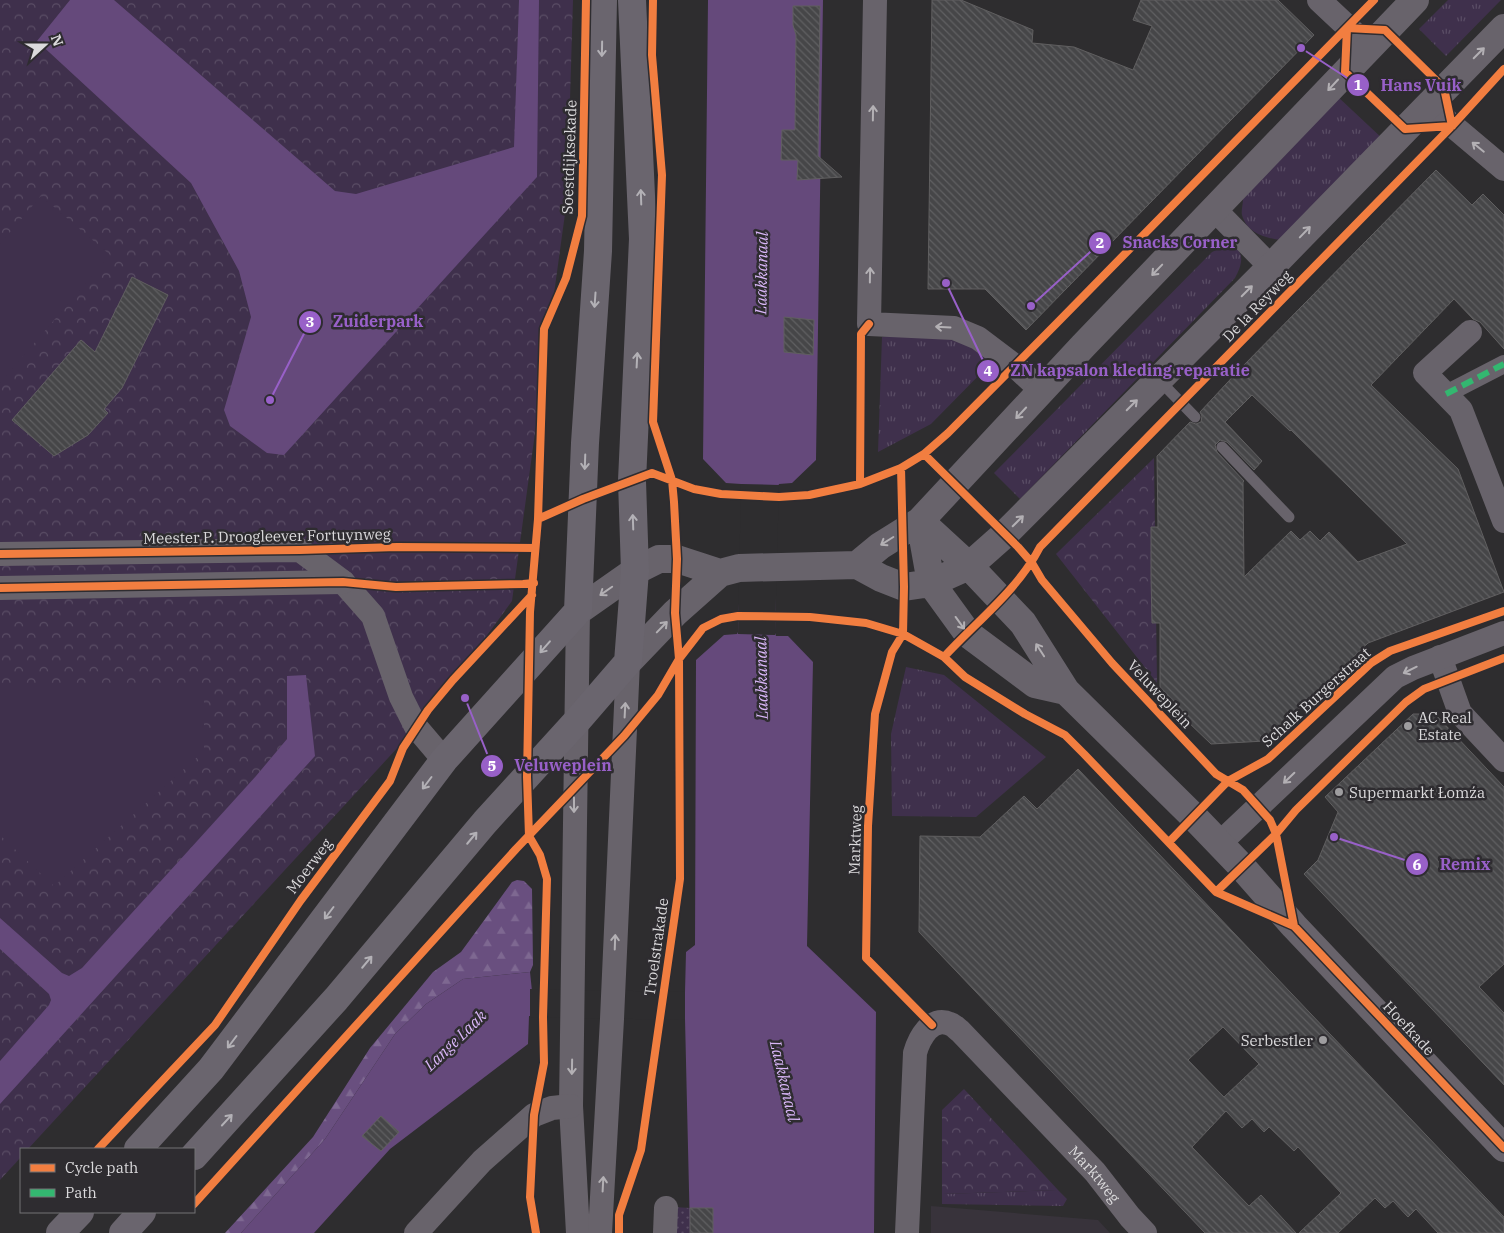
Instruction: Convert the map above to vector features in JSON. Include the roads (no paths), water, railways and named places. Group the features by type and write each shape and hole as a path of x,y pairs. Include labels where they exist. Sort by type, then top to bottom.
{"main road":[{"name":"Soestdijksekade","path":"578,610 585,443 598,251 603,0"},
{"path":"195,1155 336,999 486,822 628,662 634,571 632,480 643,239 637,67 632,0"},
{"path":"139,1148 211,1070 444,760 578,610"},
{"path":"60,1233 79,1213"},
{"path":"123,1233 141,1213"}],"street":[{"path":"875,0 869,324 954,328 978,338 1015,366 1042,391"},
{"path":"1319,0 1369,47"},
{"path":"858,565 880,546 920,521 1083,346 1415,0"},
{"name":"De la Reyweg","path":"932,584 969,566 1004,534 1271,268 1504,28"},
{"path":"1428,105 1504,168"},
{"name":"De la Reyweg","path":"1215,210 1271,268"},
{"path":"1470,332 1425,373 1461,410 1504,521"},
{"path":"1446,394 1504,364"},
{"path":"920,521 969,566 1023,623 1066,691 1145,770 1168,789 1220,843 1395,677 1440,657 1504,633"},
{"path":"920,521 932,584 968,634 1035,684 1066,691"},
{"name":"Meester P. Droogleever Fortuynweg","path":"0,554 300,550 344,582 373,616 401,698 416,727 444,760"},
{"path":"578,1233 571,1106 578,610 634,571 659,559 677,559 729,571 776,566 858,565 881,578 904,587 932,584"},
{"path":"600,1233 628,662 675,613 729,571"},
{"path":"0,588 344,582"},
{"path":"1440,657 1460,713 1504,760"},
{"name":"Hoefkade","path":"1220,843 1294,926 1504,1148"},
{"name":"Marktweg","path":"907,1233 915,1053 919,1039 925,1031 932,1025 941,1022 950,1024 960,1031 1095,1172 1145,1233"},
{"path":"416,1233 482,1161 534,1115 552,1108 571,1106"},
{"path":"665,1233 666,1208"}],"lane":[{"path":"1158,379 1195,418"},
{"path":"1222,447 1289,517"}],"water":[{"path":"70,0 114,0 335,191 356,194 514,147 519,0 539,0 537,177 284,455 267,453 230,426 224,410 251,317 239,271 191,183 37,41"},
{"path":"708,0 823,0 816,460 792,483 779,484 777,489 775,633 776,636 788,636 813,662 807,946 876,1012 874,1233 690,1233 685,1019 529,1016 528,1044 390,1149 314,1233 241,1233 325,1139 395,1034 426,1004 463,979 530,972 532,991 685,992 686,952 695,945 696,660 724,635 737,634 738,632 743,489 741,484 726,483 703,459"},
{"path":"306,675 315,756 0,1104 0,1061 49,1005 51,1000 49,994 0,949 0,918 62,973 69,976 82,968 256,776 287,739 287,676"}],"place":[{"name":"Hans Vuik","path":"1301,48"},
{"name":"ZN kapsalon kleding reparatie","path":"946,283"},
{"name":"Snacks Corner","path":"1031,306"},
{"name":"Zuiderpark","path":"270,400"},
{"name":"Veluweplein","path":"465,698"},
{"name":"AC Real Estate","path":"1408,726"},
{"name":"Supermarkt Łomźa","path":"1339,792"},
{"name":"Remix","path":"1334,837"},
{"name":"Serbestler","path":"1323,1040"}],"water label":[{"name":"Laakkanaal","path":"761,273"},
{"name":"Laakkanaal","path":"761,678"},
{"name":"Lange Laak","path":"455,1040"},
{"name":"Laakkanaal","path":"785,1081"}]}
